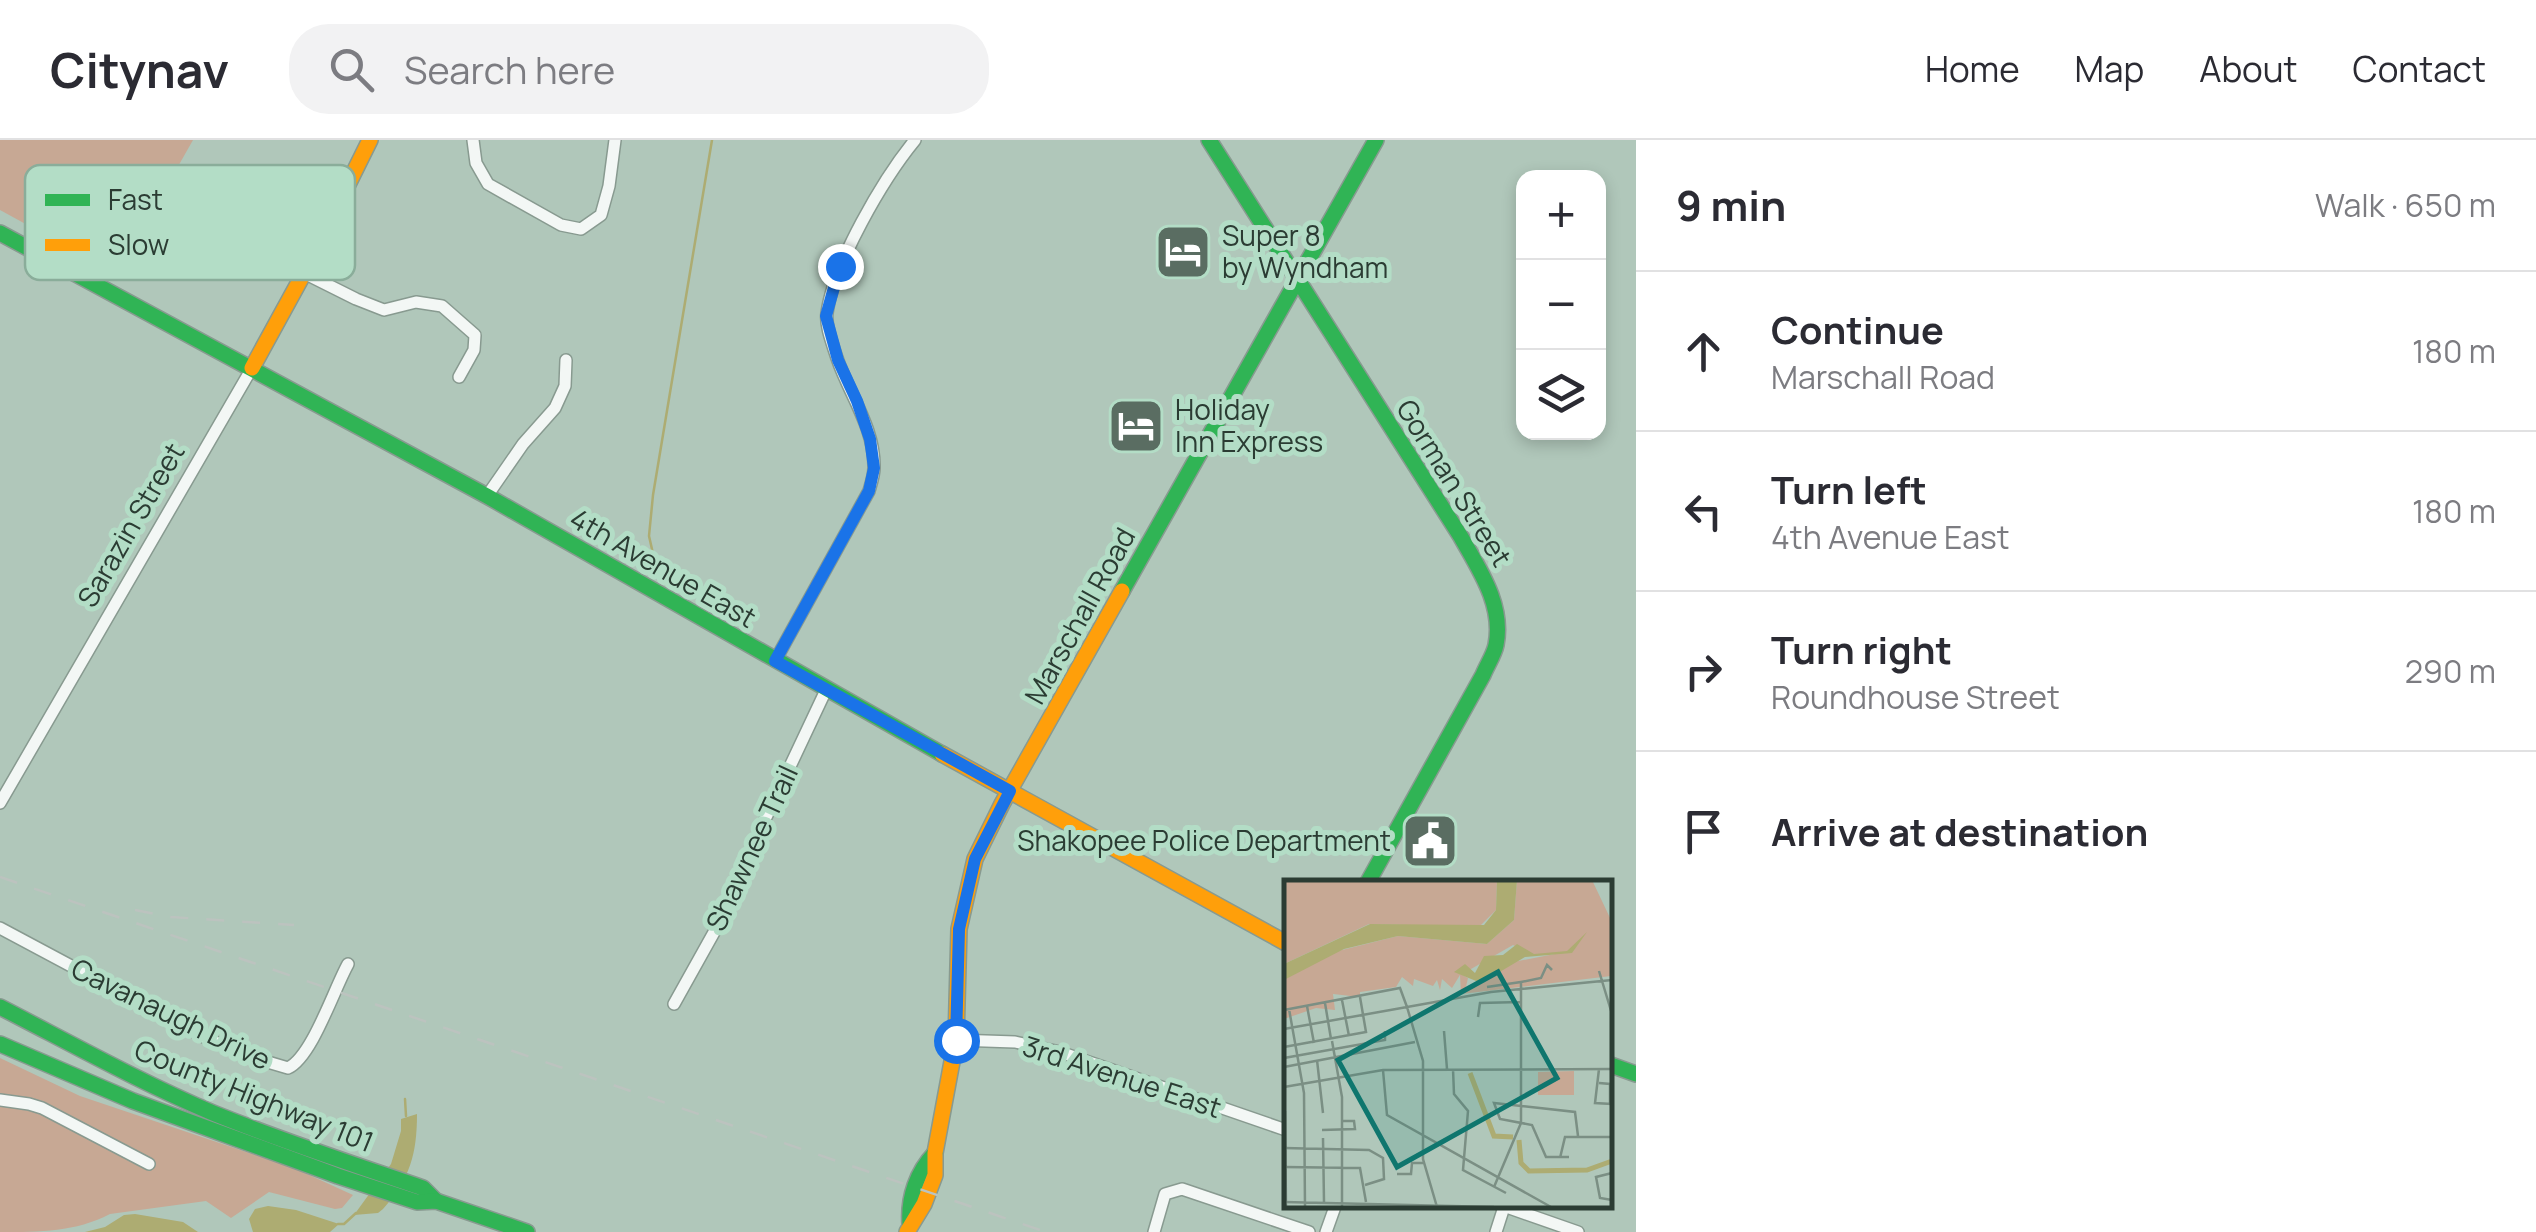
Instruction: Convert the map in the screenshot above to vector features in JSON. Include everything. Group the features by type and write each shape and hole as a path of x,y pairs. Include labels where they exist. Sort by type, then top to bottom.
{"street":[{"name":"Sarazin Street","path":"355,170 370,140"},
{"path":"472,140 476,163 488,184 561,225 581,229 600,215 609,186 615,140"},
{"path":"775,661 869,491 874,468 870,439 838,360 826,316 840,266 880,190 914,140"},
{"name":"Gorman Street","path":"1209,140 1479,566 1492,594 1496,644 1483,675 1369,880"},
{"name":"Marschall Road","path":"909,1228 920,1216 937,1165 935,1153 956,1040 959,929 975,859 1376,140"},
{"name":"4th Avenue East","path":"0,233 25,246"},
{"name":"4th Avenue East","path":"88,280 487,496 826,690 1284,942"},
{"name":"Sarazin Street","path":"0,803 300,280"},
{"path":"318,280 384,310 416,302 442,306 475,335 474,350 459,376"},
{"path":"487,496 555,408 565,386 566,360"},
{"name":"Shawnee Trail","path":"674,1004 726,909 826,690"},
{"name":"Cavanaugh Drive","path":"0,928 206,1038 288,1068 308,1049 348,964"},
{"name":"County Highway 101","path":"0,1007 182,1099 342,1169 408,1191 422,1188 436,1201 526,1232"},
{"name":"3rd Avenue East","path":"956,1040 1015,1042 1060,1052 1284,1129"},
{"path":"0,1044 133,1100 342,1169"},
{"path":"1611,1065 1636,1074"},
{"path":"0,1100 42,1108 148,1164"},
{"path":"1154,1232 1165,1194 1182,1189 1309,1232"},
{"path":"1326,1232 1335,1207"},
{"path":"1496,1232 1501,1207"},
{"path":"1504,1207 1578,1232"}],"shaded area":[{"path":"0,140 193,140 179,165 25,165 25,224 0,210"},
{"path":"0,1058 80,1096 294,1168 353,1195 342,1208 335,1209 269,1192 231,1218 206,1201 110,1214 57,1230 0,1232"},
{"path":"417,1114 413,1154 400,1187 378,1213 354,1215 391,1164 401,1119"},
{"path":"268,1206 296,1210 339,1224 330,1232 253,1232 249,1219 255,1209"},
{"path":"135,1214 183,1222 198,1232 85,1232"}],"waterway":[{"path":"654,558 649,536 653,495 712,140"},
{"path":"405,1099 406,1116"},
{"path":"338,1224 344,1224 356,1213"}],"railway":[{"path":"0,877 1046,1232"},
{"path":"135,910 171,917 294,925"}],"traffic: fast":[{"path":"1209,140 1461,537 1493,602 1498,630 1492,656 1369,880"},
{"path":"1122,591 1376,140"},
{"path":"0,233 25,247"},
{"path":"87,280 487,496 942,754"},
{"path":"0,1007 186,1101 423,1188 436,1201"},
{"path":"0,1044 133,1101 338,1176 417,1202 436,1201 527,1232"},
{"path":"1611,1065 1636,1074"},
{"path":"910,1224 915,1186 935,1153"}],"traffic: slow":[{"path":"355,170 370,140"},
{"path":"252,368 300,280"},
{"path":"907,1232 935,1175 935,1153 956,1040 959,929 975,859 1122,591"},
{"path":"942,754 1284,942"}],"place":[{"name":"Super 8 by Wyndham","path":"1183,252"},
{"name":"Holiday Inn Express","path":"1136,426"},
{"name":"Shakopee Police Department","path":"1430,841"}],"route":[{"path":"840,266 826,316 838,360 870,439 874,468 869,491 775,661 1010,791 975,859 959,929 956,1040"}]}
